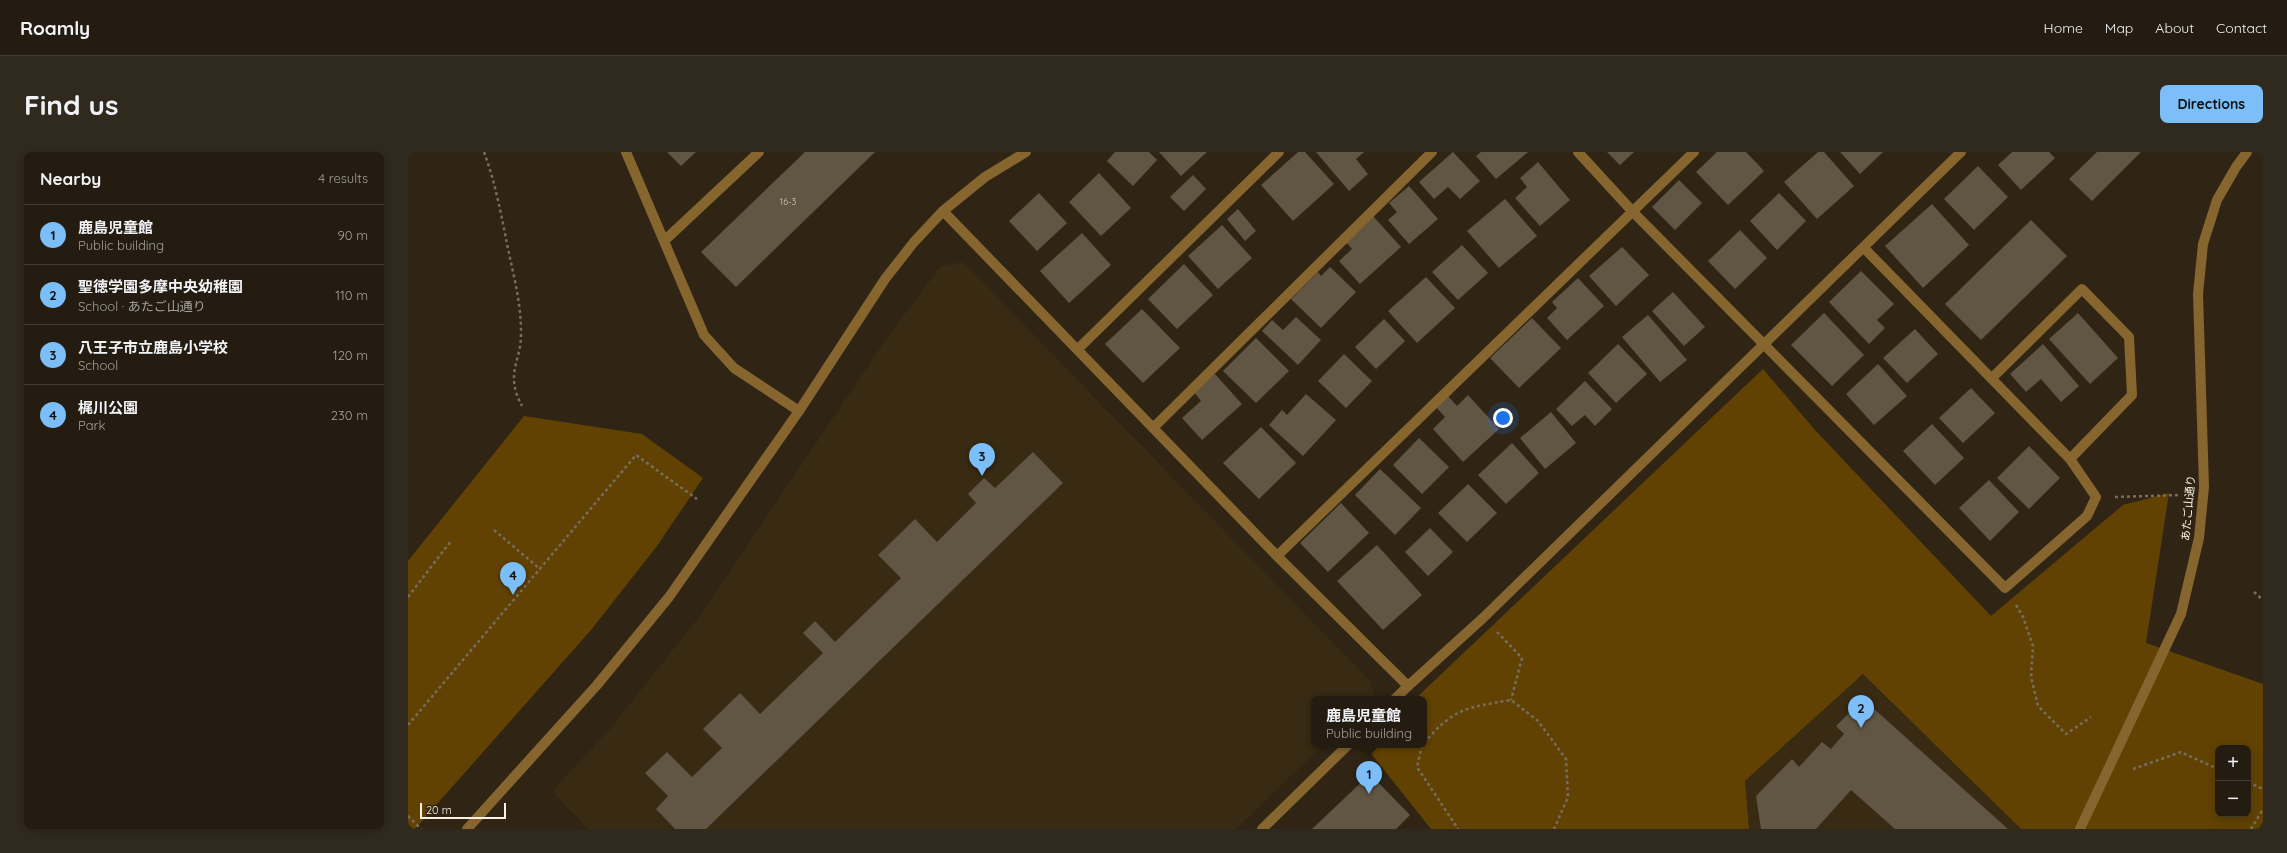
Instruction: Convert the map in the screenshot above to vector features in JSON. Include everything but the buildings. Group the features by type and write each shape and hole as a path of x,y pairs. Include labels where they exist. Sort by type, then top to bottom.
{"street":[{"path":"626,152 704,336 734,368 798,411"},
{"path":"664,241 758,152"},
{"path":"467,829 598,685 669,597 798,411 885,279 914,242 943,211 985,177 1026,152"},
{"path":"1078,349 1279,152"},
{"path":"1154,427 1432,152"},
{"path":"1578,152 1633,212 1766,344 2005,588 2087,516 2096,497 2070,459 1992,377 1864,248"},
{"path":"1277,556 1694,152"},
{"path":"1398,696 1483,618 1766,344 1961,152"},
{"name":"あたご山通り","path":"2080,829 2181,614 2199,538 2204,487 2198,294 2203,244 2218,200 2236,167 2247,152"},
{"path":"943,211 1154,427 1277,556 1408,686"},
{"path":"1992,377 2082,289 2129,337 2132,395 2070,459"},
{"path":"1262,829 1345,748"}],"path":[{"path":"484,152 493,177 518,292 522,333 514,369 515,394 522,406"},
{"path":"408,725 636,456 697,499"},
{"path":"2096,497 2181,495"},
{"path":"494,530 540,569"},
{"path":"408,597 451,541"},
{"path":"2005,588 2023,616 2033,646 2031,677 2038,706 2066,734 2091,717"},
{"path":"2254,592 2263,600"},
{"path":"1483,618 1522,658 1511,700"},
{"path":"1427,738 1441,723 1464,708 1511,700 1538,721 1566,759 1568,797 1554,829"},
{"path":"1420,748 1417,767 1458,829"},
{"path":"2133,769 2181,752 2215,768"},
{"path":"2251,783 2263,789"},
{"path":"2251,829 2263,809"},
{"path":"408,816 421,829"}],"shaded area":[{"path":"963,262 1371,682 1374,696 1311,696 1311,748 1320,748 1236,829 588,829 552,791 610,729 702,613 886,339 941,266"},
{"path":"1763,369 1815,430 1991,616 2123,505 2169,493 2146,643 2263,684 2263,822 2259,829 2021,829 1863,674 1745,781 1749,829 1431,829 1367,748 1427,748 1427,696 1418,696"},
{"path":"524,416 642,434 703,478 657,546 591,630 415,829 408,829 408,561"},
{"path":"1863,674 2021,829 1749,829 1745,781"}],"place":[{"name":"八王子市立鹿島小学校","path":"982,476"},
{"name":"梶川公園","path":"513,595"},
{"name":"聖徳学園多摩中央幼稚園","path":"1861,728"},
{"name":"鹿島児童館","path":"1369,794"}]}
